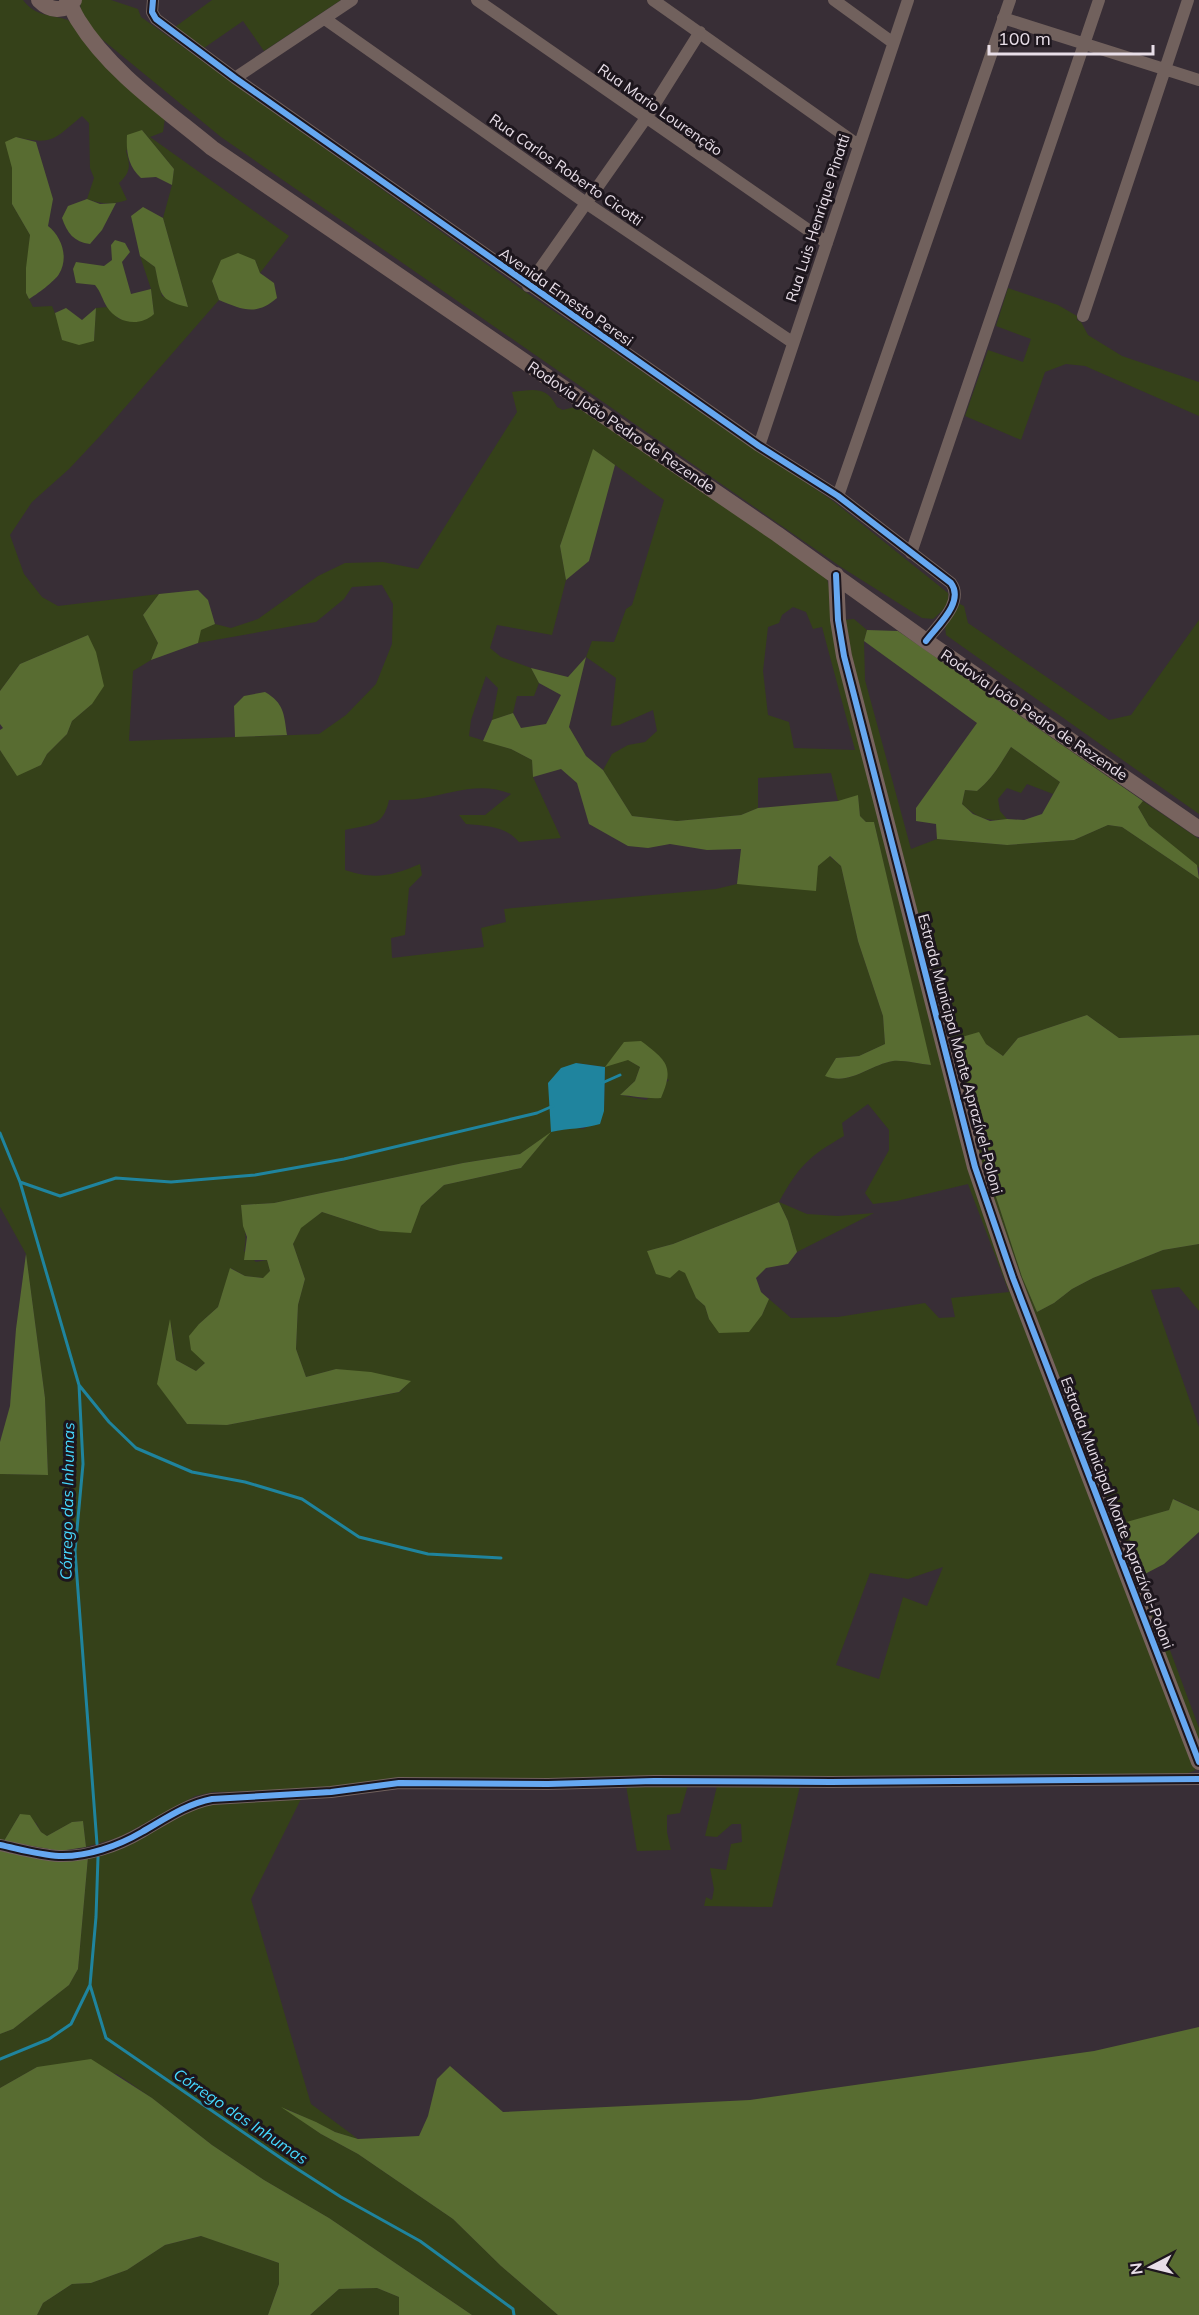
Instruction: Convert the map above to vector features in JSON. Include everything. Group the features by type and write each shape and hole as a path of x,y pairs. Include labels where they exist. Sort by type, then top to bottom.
{"main road":[{"path":"39,0 45,6 53,9 70,3"},
{"name":"Rodovia João Pedro de Rezende","path":"70,3 78,20 94,41 123,72 212,148 836,575 926,641 1199,829"},
{"name":"Estrada Municipal Monte Aprazível-Poloni","path":"836,575 838,620 844,656 975,1167 1013,1278 1199,1762"}],"street":[{"path":"235,78 352,0"},
{"name":"Rua Mario Lourenção","path":"477,0 827,243"},
{"path":"653,0 858,145"},
{"path":"834,0 892,42"},
{"name":"Rua Luis Henrique Pinatti","path":"759,446 892,42 908,0"},
{"path":"838,496 1010,0"},
{"path":"911,553 1099,0"},
{"path":"1083,316 1188,0"},
{"name":"Avenida Ernesto Peresi","path":"153,1 152,12 156,19 235,78 528,286 759,446 838,496 951,584 956,595 955,602 926,641"},
{"path":"1003,18 1199,80"},
{"name":"Rua Carlos Roberto Cicotti","path":"325,19 586,203 792,342"},
{"path":"528,286 646,118 700,32"},
{"path":"0,1845 59,1856 80,1854 122,1842 184,1807 198,1802 212,1799 331,1792 399,1783 1199,1779"}],"green space":[{"path":"0,0 23,0 38,12 68,20 165,118 163,132 150,137 289,236 260,273 255,260 212,281 219,300 100,436 69,469 32,502 10,535 24,574 42,597 58,606 159,594 143,615 158,643 151,660 133,671 129,741 319,734 346,715 376,684 392,644 393,604 382,585 352,587 344,599 316,622 198,643 200,630 215,624 231,628 258,619 318,576 345,563 383,562 418,569 517,412 512,392 538,390 548,395 557,407 563,410 578,406 826,575 971,1169 1197,1768 1185,1774 830,1776 213,1792 195,1796 120,1837 86,1847 83,1821 72,1822 47,1836 41,1832 36,1823 20,1814 4,1841 0,1840 0,1474 48,1475 45,1398 26,1254 0,1207 0,750 17,775 41,765 47,754 67,734 72,721 92,704 88,635 20,664 0,691","holes":["82,116 89,123 90,168 94,178 87,199 97,202 116,203 127,200 119,183 128,169 129,161 126,151 142,130 174,169 163,218 188,307 162,296 155,267 140,256 151,289 154,314 119,319 107,307 96,308 94,341 62,340 59,323 52,306 33,307 26,293 30,235 12,204 12,168 16,137 39,141 59,135","594,450 664,500 632,605 626,609 614,642 592,641 586,657 616,678 611,726 619,725 653,710 657,731 645,742 628,745 612,754 603,770 632,816 677,821 741,815 758,808 758,778 831,773 838,801 858,796 860,816 866,822 874,822 930,1065 893,1061 851,1077 826,1076 836,1058 859,1056 885,1044 883,1016 858,941 841,866 829,856 818,866 770,885 737,884 716,889 504,909 506,922 481,928 484,947 392,958 391,938 405,935 409,888 422,875 420,864 401,871 374,876 345,870 345,830 379,820 389,800 415,799 467,789 489,788 511,794 485,815 459,815 466,824 502,830 519,842 561,838 533,777 532,760 511,749 469,736 471,720 486,676 498,688 492,720 513,713 517,696 534,696 539,683 531,668 501,657 490,648 497,625 552,635 566,580 560,546","793,607 806,612 813,629 822,627 855,750 794,748 789,722 768,715 763,671 768,627 779,623 782,615","628,1060 669,1080 646,1100 620,1095 635,1081 640,1067","576,1063 605,1067 604,1111 584,1129 570,1127","868,1104 889,1130 889,1150 865,1193 873,1204 897,1201 968,1184 1009,1292 951,1298 955,1317 939,1318 925,1303 838,1317 791,1318 769,1299 762,1315 709,1319 705,1306 696,1298 686,1273 647,1251 673,1244 779,1202 806,1163 821,1150 844,1136 842,1123","549,1134 521,1168 444,1185 421,1206 380,1231 322,1212 300,1228 293,1244 305,1279 298,1305 296,1349 306,1377 336,1369 410,1381 400,1392 227,1425 187,1424 176,1408 171,1322 176,1360 196,1371 205,1363 199,1324 218,1307 231,1268 245,1276 264,1278 270,1271 267,1260 256,1262 244,1251 245,1234 241,1205 274,1203 463,1163 520,1154","943,1567 927,1606 903,1597 879,1679 836,1665 870,1573 908,1579"]},
{"path":"80,0 111,0 138,9 141,17 524,291 833,501 948,593 949,597 945,607 933,619 922,618 841,567 221,137 98,36 81,13"},
{"path":"212,0 341,0 264,51 243,21 204,48 175,27"},
{"path":"142,130 174,169 172,185 156,177 141,178 133,169 128,153 127,135"},
{"path":"16,137 36,142 53,199 48,226 57,236 64,255 62,268 57,277 29,299 26,293 26,268 30,235 12,204 12,168 5,142"},
{"path":"87,199 100,204 116,203 102,230 90,244 72,236 62,218 68,206"},
{"path":"143,207 163,218 188,307 171,302 162,294 155,267 140,256 131,216"},
{"path":"115,240 125,243 130,252 122,262 131,294 151,289 154,314 142,321 129,322 117,317 107,307 95,285 76,283 73,269 76,262 104,266 112,260 111,245"},
{"path":"238,253 255,260 260,273 274,283 277,298 269,304 249,310 219,300 212,281 221,260"},
{"path":"1008,288 1058,305 1077,316 1077,320 1081,322 1088,335 1122,356 1199,382 1199,416 1085,366 1066,364 1045,372 1021,440 965,416 988,350 1023,362 1031,339 996,326"},
{"path":"66,308 82,320 96,308 94,341 79,345 62,340 55,313"},
{"path":"593,449 615,465 589,561 566,580 560,546"},
{"path":"198,590 208,600 215,624 201,630 198,643 151,660 158,643 143,615 159,594"},
{"path":"958,603 964,606 968,623 1109,720 1131,715 1199,620 1199,814 946,635 945,626"},
{"path":"854,619 867,630 864,641 865,680 911,849 937,839 1007,845 1074,840 1108,825 1122,827 1199,879 1199,1035 1119,1038 1087,1015 1018,1038 1003,1056 986,1044 970,1117 1022,1277 1037,1312 1093,1278 1163,1250 1199,1244 1199,1311 1179,1287 1151,1290 1199,1427 1199,1511 1174,1499 1169,1510 1123,1524 1199,1728 1199,1754 977,1165 843,620"},
{"path":"867,630 898,631 1143,801 1138,807 1149,826 1197,865 1199,879 1122,827 1108,825 1074,840 1007,845 937,839 936,824 916,821 916,808 977,723 864,641","holes":["1011,747 1060,782 1042,814 1024,820 990,821 973,814 962,804 965,790 977,791 996,771"]},
{"path":"88,635 96,652 104,686 92,704 72,721 67,734 47,754 41,765 17,776 0,750 0,730 3,728 0,724 0,691 20,664"},
{"path":"586,657 569,727 586,756 603,770 632,816 677,821 741,815 758,808 838,801 858,795 860,816 866,822 874,822 931,1065 893,1061 851,1077 825,1076 836,1058 859,1056 885,1044 883,1016 858,941 841,866 830,856 818,866 816,891 737,884 741,849 707,850 670,844 648,848 628,846 589,824 577,783 561,769 533,777 532,760 511,749 483,741 492,720 513,713 521,728 546,724 561,695 539,683 531,668 568,677"},
{"path":"265,692 280,705 287,735 235,737 234,706 244,696"},
{"path":"1011,747 1060,782 1053,794 1027,784 1021,793 1007,788 998,799 1000,811 1007,819 983,818 962,804 965,790 977,791 996,771"},
{"path":"1143,801 1199,839 1199,868 1149,826 1138,807"},
{"path":"1087,1015 1119,1038 1199,1035 1199,1244 1163,1250 1093,1278 1037,1312 1022,1277 970,1117 955,1039 979,1032 986,1044 1003,1056 1018,1038"},
{"path":"641,1041 657,1053 666,1065 667,1078 661,1098 620,1095 635,1081 640,1067 628,1060 605,1067 624,1042"},
{"path":"551,1132 521,1168 444,1185 421,1206 411,1233 380,1231 322,1212 301,1228 293,1244 305,1279 298,1305 296,1349 306,1377 336,1369 371,1372 411,1381 399,1392 227,1425 187,1424 157,1384 170,1319 176,1360 196,1371 205,1363 191,1350 189,1336 218,1307 230,1268 245,1276 263,1278 270,1271 267,1260 244,1260 247,1237 243,1226 241,1205 274,1203 463,1163 520,1154"},
{"path":"779,1202 807,1214 838,1216 874,1213 797,1252 788,1221"},
{"path":"779,1202 788,1221 797,1252 788,1264 766,1268 756,1278 761,1292 769,1299 762,1315 749,1332 719,1333 709,1319 705,1306 696,1298 685,1273 679,1270 670,1278 656,1274 647,1251 673,1244"},
{"path":"26,1254 45,1398 48,1475 0,1474 0,1442 10,1406 16,1329"},
{"path":"1173,1499 1199,1511 1199,1532 1164,1564 1143,1575 1123,1523 1169,1510"},
{"path":"626,1785 688,1785 680,1813 667,1815 667,1832 671,1850 637,1851"},
{"path":"717,1786 800,1786 772,1907 704,1906 706,1897 712,1900 714,1889 710,1868 726,1870 731,1844 742,1842 741,1824 732,1824 717,1837 705,1836"},
{"path":"301,1799 251,1899 311,2104 358,2139 335,2132 285,2108 321,2134 358,2154 453,2219 501,2266 558,2315 472,2315 329,2218 264,2180 212,2145 117,2074 37,2067 0,2088 0,2034 13,2029 69,1985 78,1969 88,1857 201,1805"},
{"path":"20,1814 30,1815 41,1832 47,1836 72,1822 83,1821 86,1847 60,1851 4,1841"},
{"path":"0,1849 88,1857 78,1969 69,1985 13,2029 0,2034"},
{"path":"1199,2027 1199,2315 558,2315 501,2266 453,2219 358,2154 321,2134 281,2107 335,2132 358,2139 419,2136 428,2116 437,2079 450,2066 503,2112 750,2100 1094,2051"},
{"path":"91,2059 152,2098 212,2145 264,2180 329,2218 472,2315 399,2315 399,2297 377,2288 339,2289 310,2315 268,2315 279,2284 279,2263 201,2236 165,2245 127,2270 91,2283 72,2284 43,2303 37,2315 0,2315 0,2088 37,2067"},
{"path":"202,2236 279,2263 279,2284 268,2315 37,2315 43,2303 72,2284 91,2283 127,2270 165,2245"},
{"path":"377,2288 399,2297 399,2315 310,2315 339,2289"}],"water":[{"path":"576,1063 605,1067 604,1111 600,1124 551,1132 548,1083 561,1068"}],"waterway":[{"path":"602,1083 620,1075"},
{"path":"20,1182 60,1196 116,1178 171,1182 255,1175 344,1159 537,1113 553,1106"},
{"name":"Córrego das Inhumas","path":"0,1133 20,1182 79,1385 83,1464 75,1551 97,1844"},
{"path":"79,1385 109,1422 136,1448 192,1472 245,1482 302,1499 359,1537 428,1554 501,1558"},
{"name":"Córrego das Inhumas","path":"98,1857 90,1985 106,2038 288,2163 341,2197 420,2241 513,2309 514,2315"},
{"path":"0,2059 49,2039 71,2024 90,1985"}],"cycle path":[{"path":"153,0 152,12 156,19 235,78 759,446 838,496 951,583 955,598 952,606 926,641"},
{"path":"836,575 838,620 844,656 975,1167 1013,1278 1199,1762"},
{"path":"0,1845 52,1855 80,1855 123,1842 184,1808 202,1801 331,1792 399,1783 1199,1779"}]}
